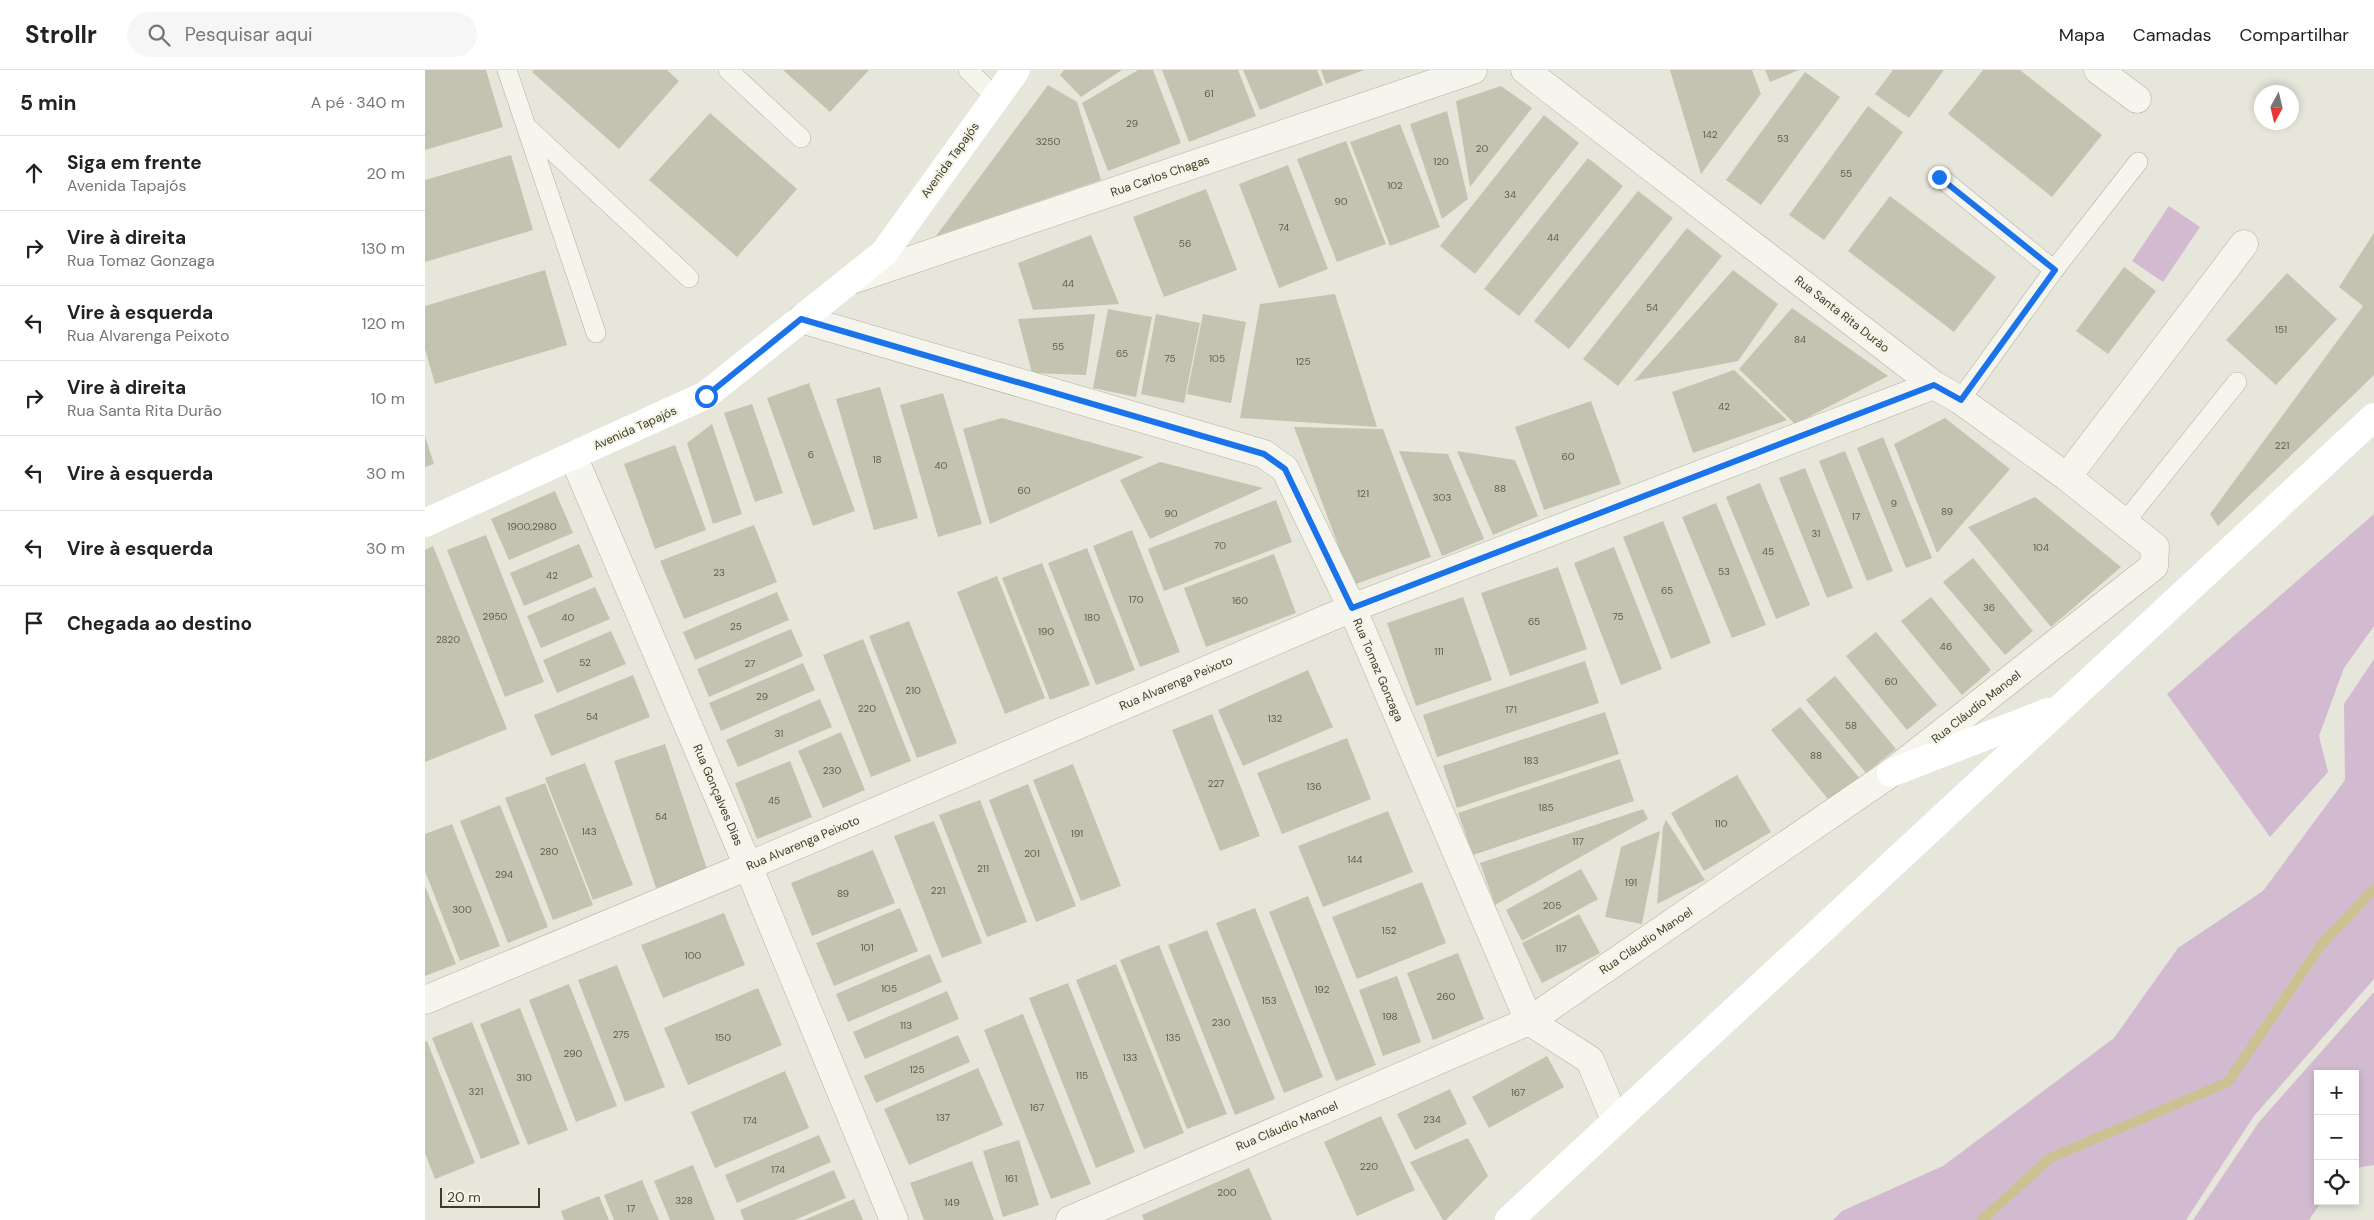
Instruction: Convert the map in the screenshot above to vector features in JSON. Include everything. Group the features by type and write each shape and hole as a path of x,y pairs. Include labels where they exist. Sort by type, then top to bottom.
{"main road":[{"name":"Avenida Tapajós","path":"425,523 706,396 884,252 1015,70"},
{"path":"1509,1220 2374,417"},
{"path":"1891,773 2061,707"}],"street":[{"name":"Rua Carlos Chagas","path":"847,282 1473,70"},
{"name":"Rua Santa Rita Durão","path":"1525,70 1934,385 1961,400 2067,477 2155,547 2156,556"},
{"path":"2098,70 2137,99"},
{"path":"2067,477 2245,244"},
{"name":"Rua Tomaz Gonzaga","path":"801,319 1264,454 1285,469 1352,608 1529,1021"},
{"name":"Rua Alvarenga Peixoto","path":"425,1000 748,866 1352,608 1934,385"},
{"name":"Rua Gonçalves Dias","path":"573,456 748,866 894,1220"},
{"name":"Rua Cláudio Manoel","path":"1070,1220 1529,1021 1891,773 2154,566 2156,556"},
{"path":"1529,1021 1591,1060 1615,1120"}],"lane":[{"path":"507,70 596,333"},
{"path":"728,70 801,138"},
{"path":"968,70 995,97"},
{"path":"528,128 689,278"},
{"path":"1961,400 2055,270 2139,162"},
{"path":"1939,177 2055,270"},
{"path":"2125,522 2237,382"}],"shaded area":[{"path":"2169,206 2200,227 2163,282 2132,261"},
{"path":"2374,514 2374,626 2344,668 2319,736 2328,772 2270,837 2167,694"},
{"path":"2374,659 2374,979 2254,1116 2186,1220 1833,1220 1842,1211 1943,1166 2114,1038 2178,948 2263,891 2345,780 2344,704"},
{"path":"2374,992 2374,1165 2359,1167 2359,1070 2314,1070 2314,1205 2319,1205 2309,1220 2193,1220 2259,1122"}],"building":[{"path":"425,70 486,70 503,127 425,150"},
{"path":"534,70 667,70 679,81 619,149 532,72"},
{"path":"783,70 869,70 830,112"},
{"path":"1064,70 1122,70 1081,97 1060,75"},
{"path":"1138,70 1153,70 1181,143 1108,171 1082,103"},
{"path":"1162,70 1238,70 1256,116 1189,142"},
{"path":"1243,70 1317,70 1323,85 1260,110"},
{"path":"1321,70 1364,70 1326,84"},
{"path":"1670,70 1752,70 1761,94 1701,174"},
{"path":"1765,70 1799,70 1770,82"},
{"path":"1893,70 1944,70 1909,118 1875,94"},
{"path":"1983,70 2020,70 2102,135 2052,197 1948,114"},
{"path":"1805,72 1840,97 1761,205 1726,180"},
{"path":"1048,85 1077,102 1101,180 936,236"},
{"path":"1501,86 1532,108 1470,187 1456,101"},
{"path":"1868,106 1903,132 1824,240 1789,215"},
{"path":"1447,111 1468,199 1442,219 1410,124"},
{"path":"710,113 797,189 737,257 649,180"},
{"path":"1544,115 1579,143 1475,274 1440,246"},
{"path":"1400,124 1440,227 1390,246 1350,142"},
{"path":"1346,141 1386,244 1337,262 1297,159"},
{"path":"511,155 533,230 425,262 425,180"},
{"path":"1588,158 1623,186 1519,316 1484,289"},
{"path":"1288,165 1328,269 1279,288 1239,184"},
{"path":"1206,189 1237,270 1164,297 1133,217"},
{"path":"1638,191 1673,218 1569,349 1534,321"},
{"path":"1890,196 1996,277 1954,332 1848,251"},
{"path":"1687,228 1722,256 1618,386 1583,359"},
{"path":"2374,233 2374,375 2218,526 2210,514 2363,306 2339,287"},
{"path":"1091,235 1119,304 1033,310 1018,263"},
{"path":"2124,267 2156,291 2108,354 2076,331"},
{"path":"545,270 567,345 435,384 425,349 425,306"},
{"path":"1733,270 1778,304 1738,361 1634,381"},
{"path":"2287,273 2337,319 2276,385 2226,340"},
{"path":"1335,294 1377,427 1240,418 1260,304"},
{"path":"1792,308 1888,376 1795,424 1739,369"},
{"path":"1108,309 1152,317 1136,397 1093,388"},
{"path":"1095,314 1086,375 1032,373 1018,319"},
{"path":"1156,314 1200,323 1184,403 1141,394"},
{"path":"1203,314 1246,322 1231,403 1187,394"},
{"path":"1734,370 1787,420 1693,453 1672,392"},
{"path":"809,383 855,511 813,526 767,398"},
{"path":"880,387 918,518 874,530 836,399"},
{"path":"943,393 982,524 938,537 900,405"},
{"path":"1591,401 1621,484 1544,510 1515,427"},
{"path":"752,404 783,493 755,502 724,413"},
{"path":"1002,418 1144,457 990,524 963,429"},
{"path":"1945,418 2010,469 1937,553 1894,444"},
{"path":"712,424 742,514 713,524 687,443"},
{"path":"1294,427 1383,429 1431,557 1353,585"},
{"path":"425,436 434,464 425,467"},
{"path":"1883,437 1932,558 1906,568 1857,448"},
{"path":"675,445 706,530 655,549 624,464"},
{"path":"1399,451 1448,454 1484,539 1442,556"},
{"path":"1457,451 1515,460 1538,516 1493,535"},
{"path":"1845,451 1893,571 1867,581 1819,461"},
{"path":"1160,462 1263,488 1150,539 1120,480"},
{"path":"1805,468 1853,588 1827,598 1779,478"},
{"path":"1760,483 1810,605 1776,619 1726,497"},
{"path":"555,491 573,533 509,560 491,519"},
{"path":"2035,497 2121,567 2051,627 1968,527"},
{"path":"1276,500 1292,542 1164,591 1148,549"},
{"path":"1716,503 1766,625 1732,638 1682,517"},
{"path":"1663,521 1711,643 1671,659 1623,537"},
{"path":"754,525 777,582 684,619 660,561"},
{"path":"1132,530 1180,652 1140,667 1093,546"},
{"path":"486,535 544,682 505,697 447,550"},
{"path":"579,544 593,577 524,606 510,573"},
{"path":"433,546 507,729 425,762 425,550"},
{"path":"1614,547 1662,669 1621,685 1574,563"},
{"path":"1087,548 1135,670 1096,685 1048,563"},
{"path":"1274,554 1296,613 1206,647 1184,588"},
{"path":"1973,558 2033,631 2005,655 1943,582"},
{"path":"1042,563 1090,685 1050,700 1002,578"},
{"path":"1558,567 1587,649 1510,676 1481,593"},
{"path":"997,576 1045,698 1005,714 957,592"},
{"path":"595,587 610,619 541,648 527,616"},
{"path":"777,592 789,620 695,660 683,632"},
{"path":"1463,597 1492,680 1416,706 1387,623"},
{"path":"1931,597 1991,670 1962,695 1901,621"},
{"path":"909,621 957,743 917,758 869,636"},
{"path":"791,629 803,656 709,697 697,669"},
{"path":"611,631 626,664 557,693 543,660"},
{"path":"1876,632 1937,705 1907,730 1846,656"},
{"path":"863,639 911,761 871,777 823,655"},
{"path":"1585,661 1599,703 1437,757 1423,715"},
{"path":"803,663 815,690 721,731 709,703"},
{"path":"1308,670 1333,727 1243,766 1218,710"},
{"path":"633,675 650,717 551,756 534,715"},
{"path":"1835,676 1896,749 1866,773 1806,700"},
{"path":"820,699 832,727 738,767 726,740"},
{"path":"1800,707 1861,780 1832,804 1771,730"},
{"path":"1605,712 1619,754 1457,808 1443,766"},
{"path":"1212,714 1260,836 1220,851 1172,730"},
{"path":"841,732 865,790 823,808 798,751"},
{"path":"1347,738 1371,799 1282,834 1257,773"},
{"path":"665,744 708,872 656,888 614,761"},
{"path":"1620,759 1634,801 1473,855 1458,813"},
{"path":"790,761 812,817 757,839 735,783"},
{"path":"585,763 633,885 593,900 545,778"},
{"path":"1073,764 1121,886 1081,901 1033,780"},
{"path":"1737,775 1771,832 1704,871 1671,813"},
{"path":"545,783 593,905 553,920 505,798"},
{"path":"1028,784 1076,906 1036,922 989,800"},
{"path":"980,800 1027,922 987,937 939,815"},
{"path":"500,805 548,927 508,943 460,821"},
{"path":"1643,809 1648,819 1495,905 1480,863"},
{"path":"1388,811 1413,872 1323,907 1298,846"},
{"path":"1666,820 1705,880 1657,904 1663,827"},
{"path":"934,821 982,943 942,958 894,836"},
{"path":"452,824 500,946 460,961 425,871 425,834"},
{"path":"1660,831 1642,924 1605,917 1621,847"},
{"path":"873,850 895,903 812,936 791,883"},
{"path":"1581,869 1598,899 1522,941 1506,910"},
{"path":"1422,882 1446,943 1357,979 1332,917"},
{"path":"425,886 456,964 425,976"},
{"path":"1308,896 1376,1065 1336,1081 1269,912"},
{"path":"900,908 918,951 834,986 816,943"},
{"path":"1255,908 1323,1077 1284,1093 1216,923"},
{"path":"724,913 745,965 663,998 641,945"},
{"path":"1579,914 1600,953 1542,983 1522,943"},
{"path":"1207,930 1275,1099 1235,1115 1168,945"},
{"path":"1159,945 1227,1114 1187,1129 1120,960"},
{"path":"1458,953 1484,1019 1433,1040 1407,973"},
{"path":"930,954 942,982 848,1022 836,994"},
{"path":"1116,964 1184,1133 1144,1149 1076,980"},
{"path":"617,965 665,1087 625,1102 578,980"},
{"path":"1397,976 1421,1042 1383,1056 1359,990"},
{"path":"1068,983 1135,1152 1096,1168 1029,998"},
{"path":"569,984 617,1106 576,1122 529,1000"},
{"path":"758,988 782,1045 688,1085 664,1028"},
{"path":"947,991 959,1019 865,1059 853,1032"},
{"path":"520,1008 568,1130 528,1145 480,1024"},
{"path":"1023,1014 1091,1184 1051,1199 984,1030"},
{"path":"472,1022 520,1144 481,1159 432,1038"},
{"path":"958,1035 970,1062 876,1103 864,1076"},
{"path":"427,1041 475,1163 435,1179 425,1153 425,1042"},
{"path":"1547,1056 1564,1087 1489,1128 1472,1097"},
{"path":"978,1068 1003,1125 909,1165 884,1109"},
{"path":"785,1071 809,1128 715,1168 691,1112"},
{"path":"1450,1089 1467,1124 1415,1150 1397,1114"},
{"path":"1381,1116 1415,1190 1357,1216 1324,1142"},
{"path":"819,1135 831,1162 737,1203 725,1175"},
{"path":"1468,1138 1488,1176 1446,1220 1443,1220 1410,1162"},
{"path":"1019,1140 1039,1205 1003,1217 983,1151"},
{"path":"972,1161 994,1220 924,1220 910,1183"},
{"path":"693,1165 715,1220 670,1220 654,1181"},
{"path":"1249,1168 1272,1220 1144,1220 1142,1215"},
{"path":"834,1170 846,1198 795,1220 744,1220 740,1210"},
{"path":"642,1180 659,1220 614,1220 604,1195"},
{"path":"599,1196 609,1220 564,1220 561,1211"},
{"path":"854,1199 863,1220 804,1220"}],"waterway":[{"path":"1982,1220 2050,1158 2228,1082 2321,945 2374,889"}],"route":[{"path":"706,396 801,319 1264,454 1285,469 1352,608 1934,385 1961,400 2055,270 1939,177"}]}
